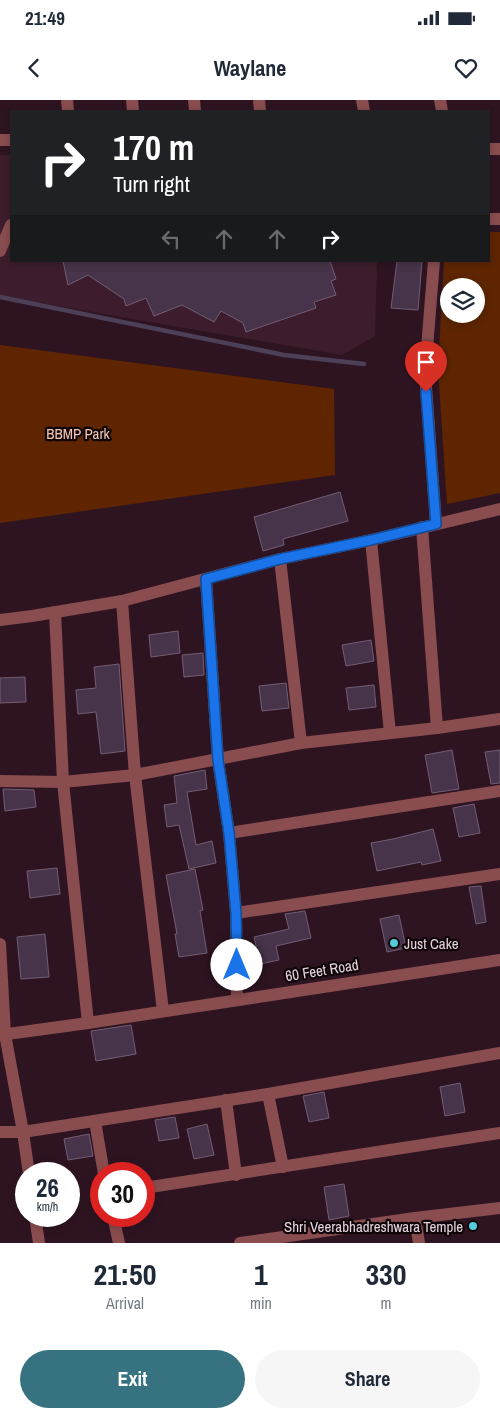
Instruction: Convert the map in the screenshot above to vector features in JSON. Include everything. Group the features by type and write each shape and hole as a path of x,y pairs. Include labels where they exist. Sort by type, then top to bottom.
{"street":[{"path":"0,251 10,227"},
{"path":"434,262 425,374 436,524"},
{"path":"0,620 122,601 280,559 371,540 500,509"},
{"path":"422,527 437,728"},
{"path":"371,540 390,732"},
{"path":"280,559 301,744"},
{"path":"206,579 218,760 229,833 236,913 237,999"},
{"path":"122,601 135,775 163,1011"},
{"path":"55,612 64,782 88,1023"},
{"path":"0,781 64,782 135,775 301,744 500,719"},
{"path":"229,833 500,791"},
{"path":"236,913 500,874"},
{"path":"0,944 2,1034 23,1132 27,1162"},
{"name":"60 Feet Road","path":"2,1034 88,1023 500,960"},
{"path":"0,1132 23,1132 268,1094 500,1053"},
{"path":"268,1094 283,1167"},
{"path":"226,1100 236,1175"},
{"path":"95,1121 102,1162"},
{"path":"155,1186 500,1133"},
{"path":"240,1243 286,1240 416,1218 500,1208"},
{"path":"416,1218 419,1243"},
{"path":"37,1227 39,1243"},
{"path":"115,1227 119,1243"}],"shaded area":[{"path":"0,155 10,155 10,262 377,262 375,336 342,355 0,296"}],"green space":[{"path":"490,232 500,232 500,493 447,504 438,369 441,323 485,323 485,278 443,278 444,262 490,262"},
{"name":"BBMP Park","path":"0,345 334,389 335,475 0,523"}],"building":[{"path":"63,262 330,262 336,279 331,281 336,295 314,302 316,308 246,332 243,323 221,311 214,322 182,305 154,316 146,298 126,306 124,299 88,275 68,285"},
{"path":"397,262 422,262 418,310 391,308"},
{"path":"340,492 348,521 283,539 284,545 263,551 254,517"},
{"path":"178,631 180,653 151,657 149,635"},
{"path":"371,640 374,661 346,666 342,645"},
{"path":"203,653 204,675 184,677 182,655"},
{"path":"119,664 125,751 101,754 96,712 78,714 76,690 96,688 94,667"},
{"path":"25,677 26,702 0,703 0,678"},
{"path":"286,683 289,708 262,711 259,686"},
{"path":"374,685 376,707 349,710 346,688"},
{"path":"452,750 459,789 432,793 425,755"},
{"path":"500,750 500,783 491,784 485,752"},
{"path":"205,770 207,789 187,792 196,845 212,841 216,863 189,869 179,825 167,827 164,805 177,803 174,776"},
{"path":"3,789 34,790 36,807 5,811"},
{"path":"474,804 480,833 459,837 453,808"},
{"path":"433,829 441,861 422,865 421,862 377,871 371,843"},
{"path":"57,868 60,894 30,898 27,871"},
{"path":"195,869 203,910 200,911 207,953 179,957 175,934 177,934 166,875"},
{"path":"481,886 486,922 476,924 469,887"},
{"path":"305,911 311,938 276,946 279,960 260,964 254,937 289,929 285,914"},
{"path":"399,915 406,948 387,952 380,919"},
{"path":"45,934 49,977 21,979 17,937"},
{"path":"131,1025 136,1054 96,1061 91,1031"},
{"path":"460,1083 465,1112 445,1116 440,1087"},
{"path":"324,1092 329,1118 309,1122 303,1096"},
{"path":"175,1117 179,1138 159,1141 155,1120"},
{"path":"207,1124 214,1155 194,1159 187,1129"},
{"path":"89,1134 93,1156 68,1160 64,1139"},
{"path":"344,1184 349,1216 329,1220 324,1187"}],"waterway":[{"path":"0,297 284,355 364,364"}],"place":[{"name":"Just Cake","path":"394,943"},
{"name":"Shri Veerabhadreshwara Temple","path":"473,1226"}],"route":[{"path":"237,965 236,913 229,833 218,760 206,579 280,559 436,524 426,392"}]}
